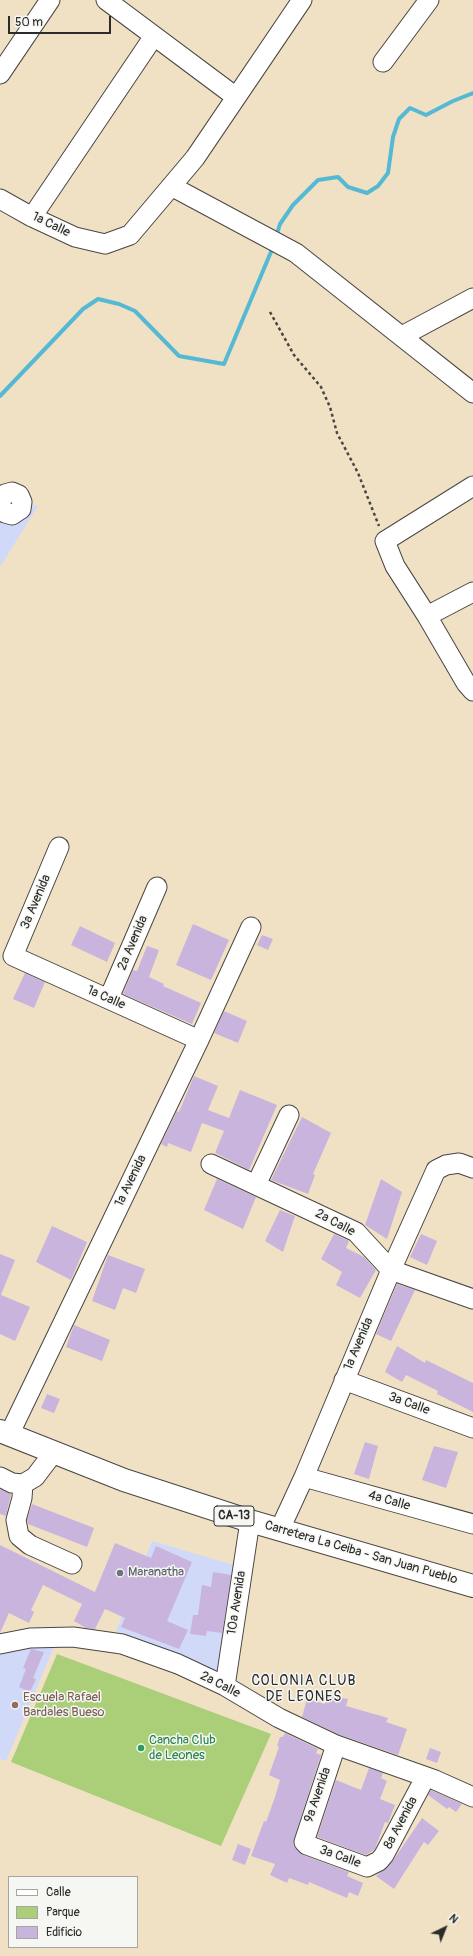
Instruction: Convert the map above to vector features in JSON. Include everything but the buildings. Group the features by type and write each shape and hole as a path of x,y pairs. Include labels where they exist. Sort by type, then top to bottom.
{"main road":[{"name":"Carretera La Ceiba - San Juan Pueblo","path":"5,1433 124,1480 250,1521 473,1586"}],"street":[{"path":"0,74 50,0"},
{"path":"106,0 236,97"},
{"path":"302,0 195,158 172,186 296,253 473,393"},
{"path":"383,62 429,0"},
{"path":"32,217 154,36"},
{"name":"1a Calle","path":"0,199 32,217 75,237 105,244 130,235 172,186"},
{"path":"402,336 473,298"},
{"path":"473,486 384,541 395,566 427,616 466,683 473,691"},
{"path":"427,616 473,592"},
{"name":"3ª Avenida","path":"13,956 59,847"},
{"name":"2ª Avenida","path":"109,998 157,888"},
{"name":"1ª Avenida","path":"5,1433 199,1040 251,927"},
{"name":"1ª Calle","path":"13,956 109,998 199,1040"},
{"path":"256,1185 289,1115"},
{"name":"1a Avenida","path":"280,1529 304,1477 391,1270 436,1170 446,1165 459,1163 473,1168"},
{"name":"2a Calle","path":"211,1164 356,1232 391,1270 473,1299"},
{"name":"3a Calle","path":"344,1380 473,1428"},
{"path":"0,1477 12,1483 24,1484 35,1477 54,1452"},
{"name":"4a Calle","path":"304,1477 473,1524"},
{"path":"24,1484 16,1520 19,1536 30,1545 72,1564"},
{"name":"10a Avenida","path":"225,1686 250,1521"},
{"name":"2a Calle","path":"0,1644 30,1638 73,1637 122,1644 178,1664 225,1686 279,1718 336,1745 472,1794"},
{"name":"9a Avenida","path":"307,1845 304,1842 304,1837 336,1745"},
{"name":"8a Avenida","path":"373,1865 384,1855 425,1778"},
{"name":"3a Calle","path":"307,1845 367,1867 373,1865"}],"path":[{"path":"270,312 294,355 321,388 327,400 337,433 358,473 384,541"}],"shaded area":[{"path":"0,500 38,506 0,567"},
{"path":"152,1541 234,1565 218,1672 116,1631"},
{"name":"Escuela Rafael Bardales Bueso","path":"35,1643 54,1647 6,1761 0,1759 0,1651"}],"green space":[{"name":"Cancha Club de Leones","path":"57,1654 271,1734 221,1846 11,1762"}],"waterway":[{"path":"276,237 280,224 293,205 318,180 338,177 348,187 367,193 378,186 388,173 393,137 399,119 410,108 426,115 453,101 473,93"},
{"path":"0,396 83,309 98,299 119,304 135,311 179,356 224,364 273,247"}],"place":[{"name":"Maranatha","path":"120,1573"},
{"name":"Escuela Rafael Bardales Bueso","path":"15,1705"},
{"name":"Cancha Club de Leones","path":"141,1748"}],"district":[{"name":"COLONIA CLUB DE LEONES","path":"304,1690"}]}
